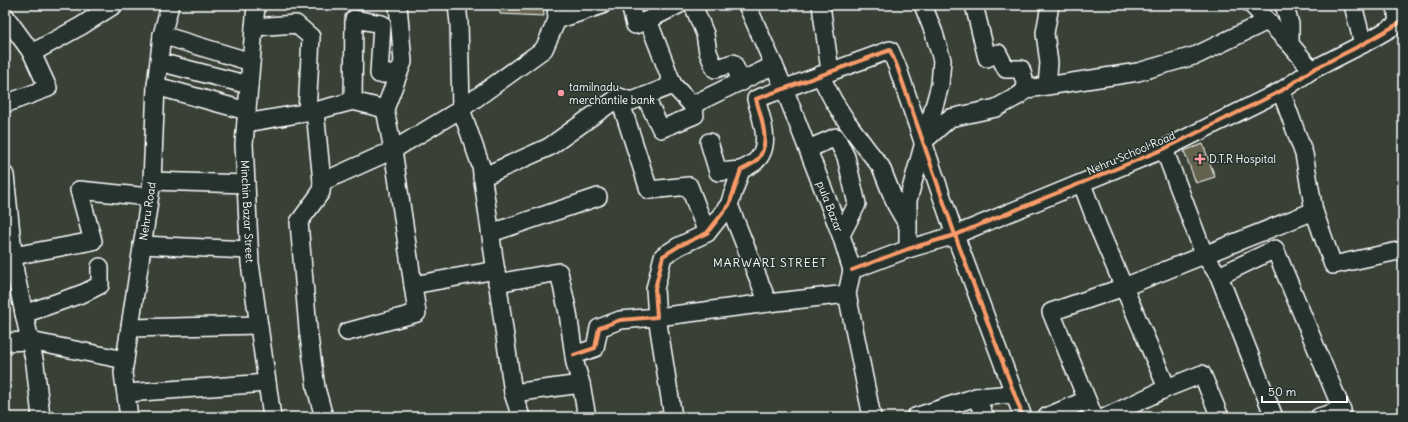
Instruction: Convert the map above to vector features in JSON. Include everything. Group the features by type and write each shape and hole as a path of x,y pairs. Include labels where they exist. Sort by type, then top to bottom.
{"street":[{"path":"32,53 81,26 114,5"},
{"name":"Nehru Road","path":"129,417 123,373 151,189 156,86 162,35 170,5"},
{"name":"Minchin Bazar Street","path":"256,5 244,144 250,263 272,417"},
{"path":"347,332 417,313 393,150 385,109 403,62 398,5"},
{"path":"457,5 459,23 461,109 481,166 513,393 521,417"},
{"path":"322,182 393,150 461,109 544,49 556,13 602,5"},
{"path":"630,5 635,25 678,5"},
{"path":"693,5 705,34 708,52 715,69 732,63 742,82"},
{"name":"pula Bazar","path":"747,5 784,88 841,235 852,270 847,294 872,417"},
{"path":"821,5 825,73 833,100 847,122 881,167 896,205 907,224"},
{"path":"908,249 908,200 940,85 942,60 934,33 923,5"},
{"path":"974,5 987,58 998,53 1006,69 1021,69 1027,89"},
{"path":"1047,85 1049,63 1045,33 1050,5"},
{"path":"1252,5 1290,44 1312,70"},
{"path":"1284,5 1290,24 1290,44"},
{"path":"1353,5 1363,44"},
{"path":"1396,5 1400,22"},
{"path":"5,16 32,53 48,88 5,104"},
{"path":"352,102 354,19 382,24 379,74 398,74"},
{"path":"645,96 661,128 695,115 692,105 672,85 648,20"},
{"path":"923,142 950,118 996,108 1018,96 1027,89 1138,72 1197,55 1267,21"},
{"name":"Nehru School Road","path":"852,270 908,249 955,236 1164,150 1281,91 1312,70 1363,44 1400,22"},
{"path":"254,27 296,24 311,37 311,112 322,182 321,192 299,222 308,329 316,388 324,417"},
{"path":"162,35 251,62"},
{"path":"709,142 718,172 741,170 755,162 764,148 764,128 756,99 890,50 897,66 955,236 1023,417"},
{"path":"159,62 249,85"},
{"path":"692,105 742,82 774,65"},
{"path":"482,177 550,147 619,98 632,101 672,85"},
{"path":"156,86 246,117 311,112 352,102 385,109"},
{"path":"1281,91 1304,154 1314,211 1333,265 1403,250"},
{"path":"619,98 649,190 689,186 707,233"},
{"path":"808,149 836,137 846,157 857,204 841,235"},
{"path":"1164,150 1204,254 1219,276 1274,417"},
{"path":"673,417 657,317 655,289 663,256 679,246 707,233 729,205 741,170"},
{"path":"5,175 13,256 35,364 41,417"},
{"path":"13,256 93,241 79,190 151,189 246,184"},
{"path":"1082,184 1099,229 1167,388"},
{"path":"491,233 598,197"},
{"path":"729,205 768,304"},
{"path":"1094,417 1052,312 1184,264 1204,254 1314,211"},
{"path":"142,245 249,250"},
{"path":"1219,276 1275,250 1342,410 1319,417"},
{"path":"24,314 84,293 100,285 100,266"},
{"path":"413,285 496,276 559,272 568,313 575,363 581,384 587,417"},
{"path":"574,355 595,348 599,328 620,320 657,317 847,294"},
{"path":"130,328 259,325"},
{"path":"5,342 30,342 125,360"},
{"path":"1106,417 1167,388 1202,374 1220,417"},
{"path":"126,392 267,383"},
{"path":"513,393 581,384"},
{"path":"915,417 976,397 1014,394"},
{"path":"976,397 984,417"},
{"path":"1046,417 1086,400"}],"building":[{"path":"499,5 543,5 544,16 500,14"},
{"path":"1203,144 1215,177 1196,183 1184,151"}],"cycle path":[{"path":"852,270 908,249 955,235 1164,149 1281,91 1312,70 1363,44 1403,21"},
{"path":"574,355 595,348 599,328 620,320 657,317 655,289 663,256 679,246 707,233 729,205 741,170 755,162 760,155 765,140 763,123 756,99 890,50 897,66 955,235 1023,417"}],"place":[{"name":"tamilnadu merchantile bank","path":"561,93"},
{"name":"D.T.R Hospital","path":"1200,159"}],"district":[{"name":"MARWARI STREET","path":"770,263"}]}
